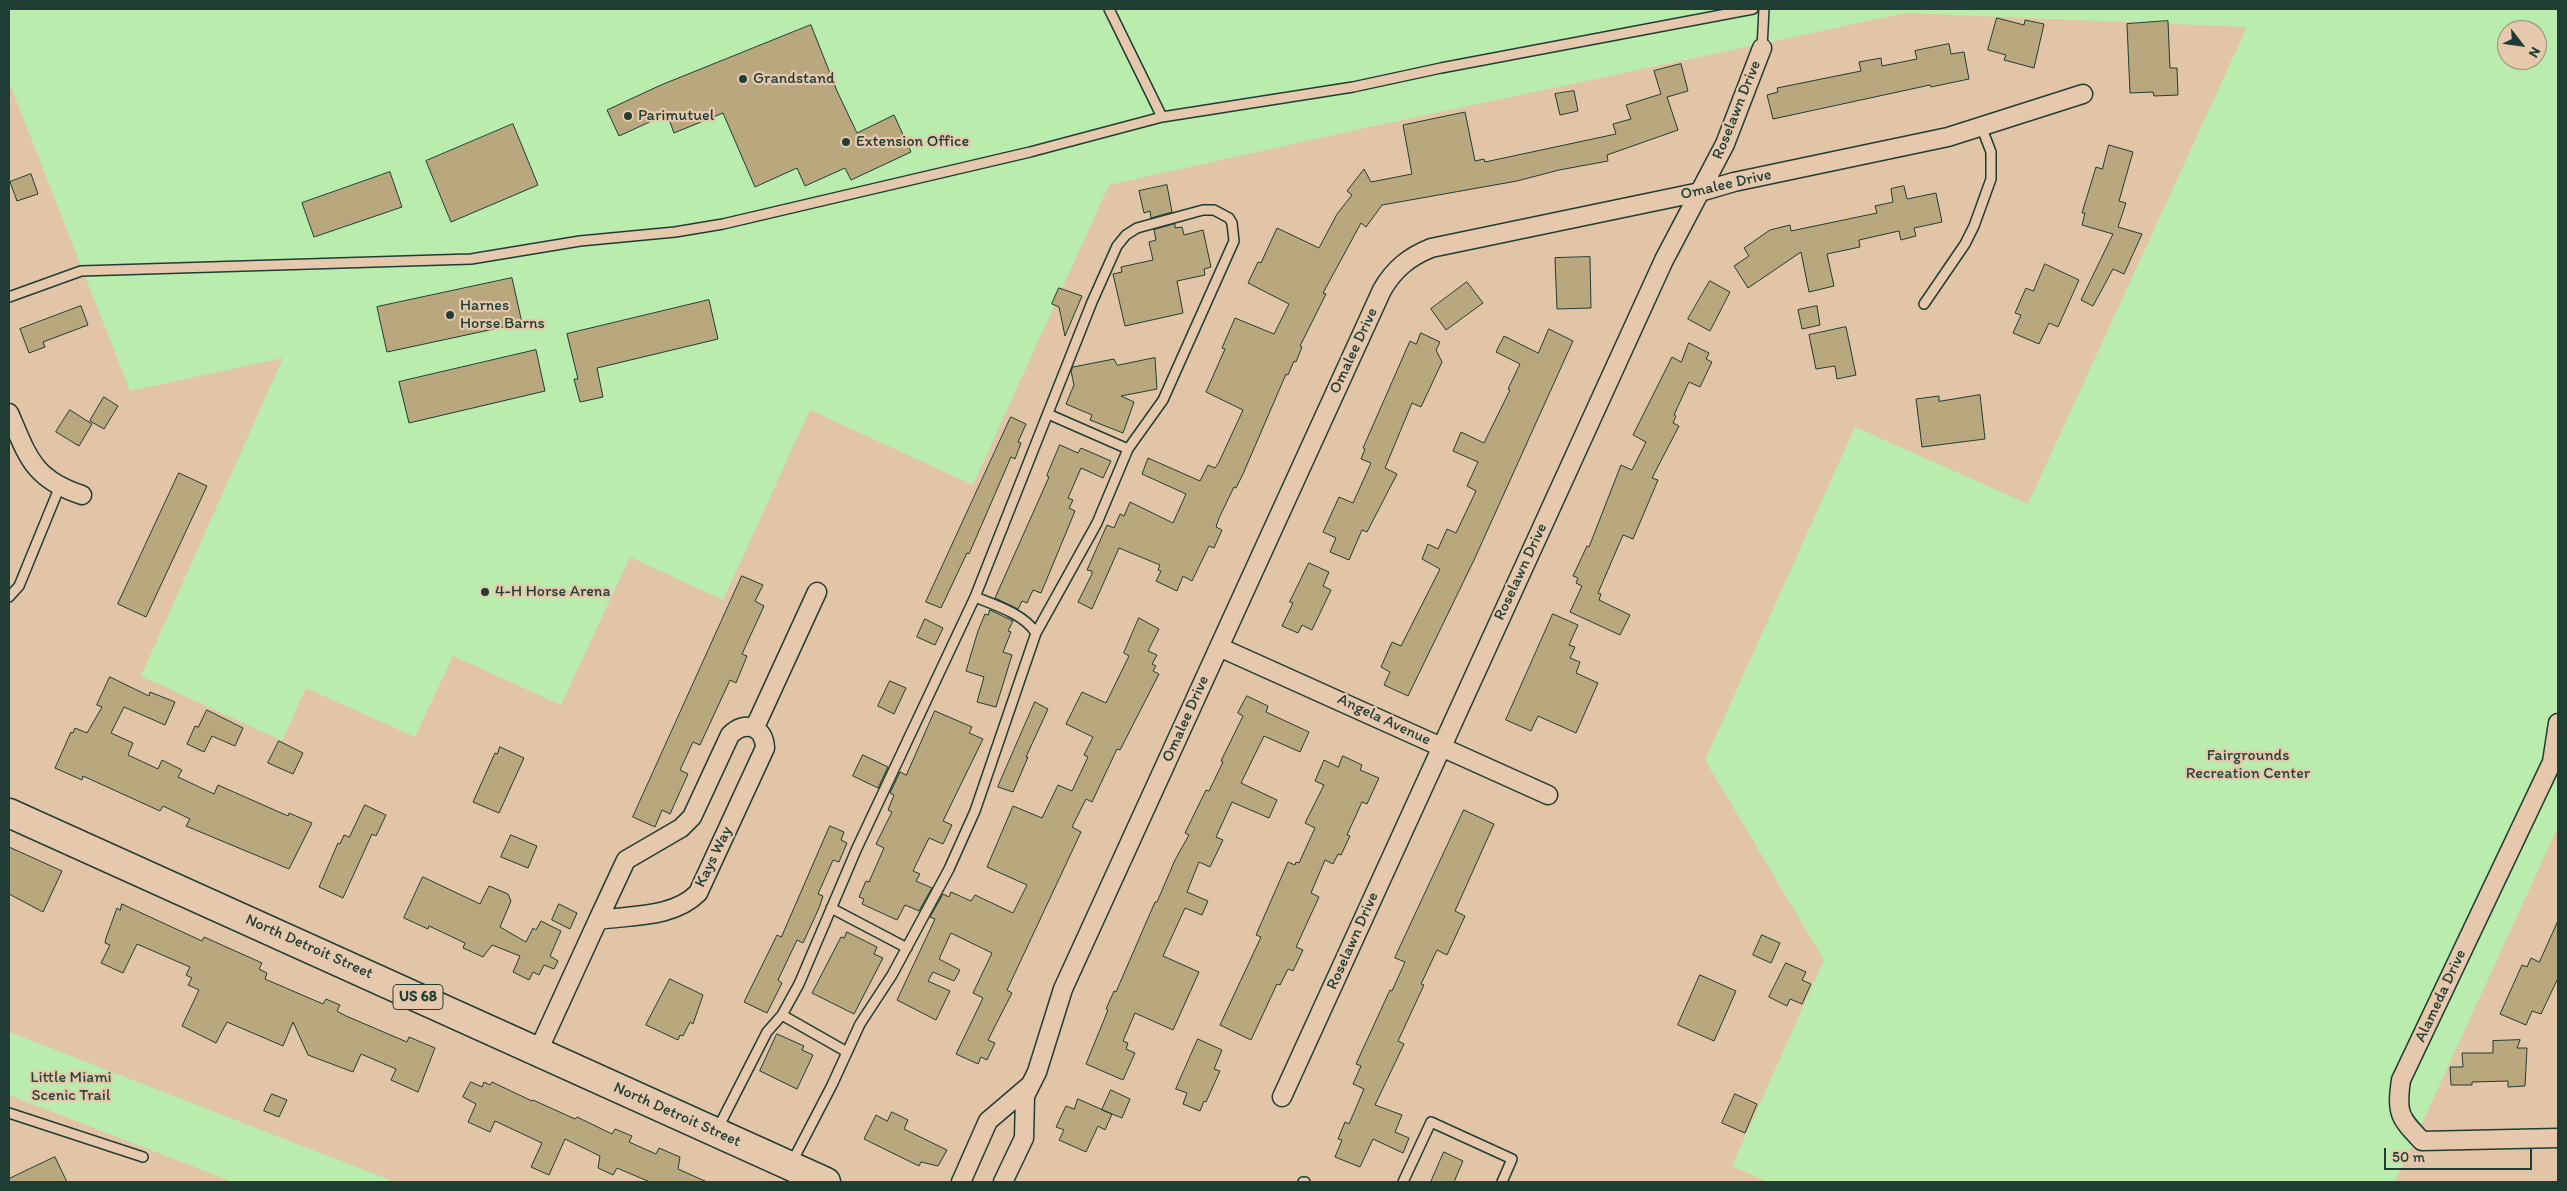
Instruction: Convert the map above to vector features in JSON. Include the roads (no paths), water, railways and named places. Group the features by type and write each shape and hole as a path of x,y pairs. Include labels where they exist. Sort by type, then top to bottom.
{"highway":[{"name":"North Detroit Street","path":"9,813 826,1182"}],"street":[{"name":"Roselawn Drive","path":"1282,1097 1664,260 1725,144 1762,48"},
{"name":"Omalee Drive","path":"1003,1182 1024,1138 1023,1107 1029,1086 1037,1072 1063,989 1382,290 1399,266 1415,255 1431,248 1700,192 1734,182 1948,137 2083,94"},
{"path":"9,413 27,455 50,481 82,494"},
{"path":"538,1051 626,860 681,828 692,817 730,735 738,728 754,727 817,592"},
{"name":"Angela Avenue","path":"1219,647 1548,795"},
{"name":"Alameda Drive","path":"2558,723 2552,762 2401,1080 2398,1105 2405,1123 2422,1141 2558,1138"},
{"name":"Kays Way","path":"598,920 674,910 688,903 698,893 765,748 765,739 754,727"},
{"name":"Omalee Drive","path":"961,1182 988,1121 1029,1086"}],"lane":[{"path":"1109,9 1162,116"},
{"path":"9,297 81,271 471,260 580,240 675,232 723,224 1030,152 1162,116 1353,87 1441,68 1754,9"},
{"path":"1762,48 1764,9"},
{"path":"1924,304 1965,244 1974,226 1991,179 1991,152 1981,126"},
{"path":"716,1132 767,1032 782,1015 799,984 831,908 975,597 1092,302 1118,246 1126,235 1151,222 1203,210 1214,210 1224,214 1232,223 1234,241 1163,400 1128,449 1097,523 1036,634 975,811 949,869 907,948 860,1024 790,1166"},
{"path":"1048,414 1128,449"},
{"path":"9,597 19,586 60,486"},
{"path":"975,597 1010,612 1033,628 1036,634"},
{"path":"831,908 907,948"},
{"path":"782,1015 847,1052"},
{"path":"9,1113 143,1158"},
{"path":"1403,1182 1431,1122 1512,1160 1502,1182"}],"place":[{"name":"Grandstand","path":"743,79"},
{"name":"Parimutuel","path":"628,116"},
{"name":"Extension Office","path":"846,142"},
{"name":"Harnes Horse Barns","path":"450,315"},
{"name":"4-H Horse Arena","path":"485,592"}],"park label":[{"name":"Fairgrounds Recreation Center","path":"2248,765"},
{"name":"Little Miami Scenic Trail","path":"71,1087"}]}
